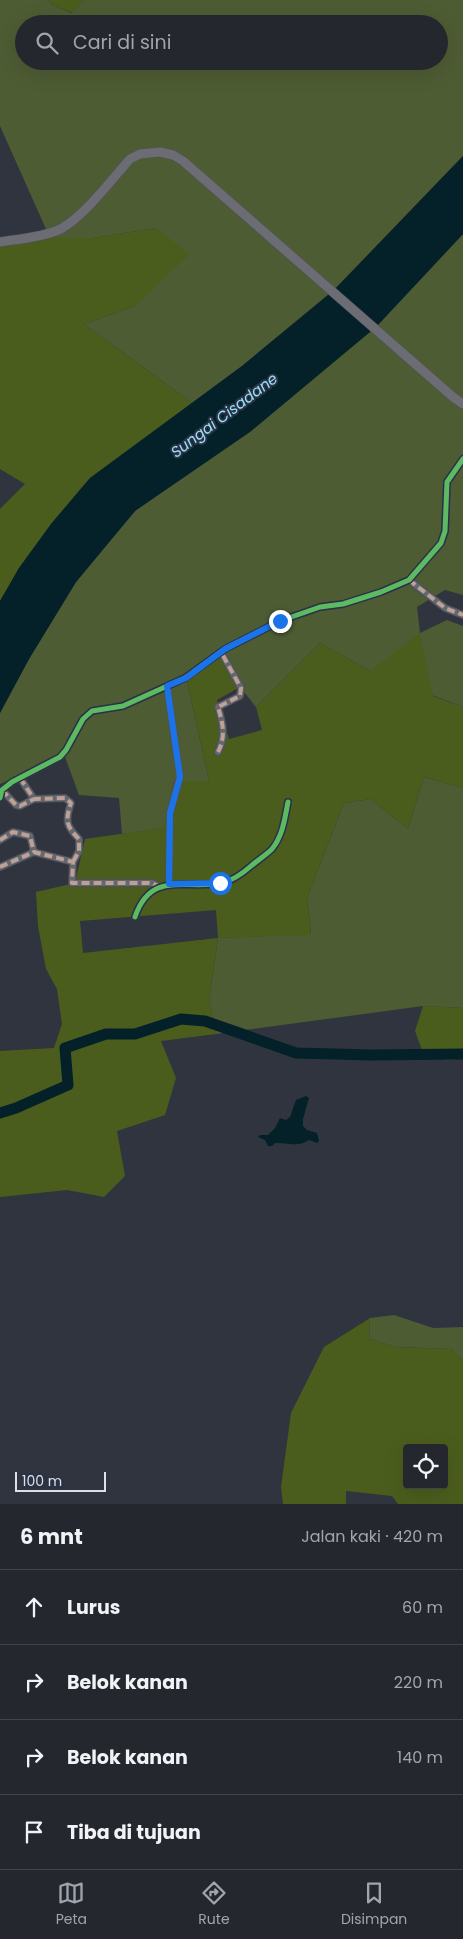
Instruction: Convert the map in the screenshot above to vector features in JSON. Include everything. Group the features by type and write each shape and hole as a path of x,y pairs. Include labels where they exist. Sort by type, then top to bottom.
{"main road":[{"path":"0,242 39,236 58,230 80,214 130,159 140,154 160,152 172,155 183,161 463,404"}],"street":[{"path":"160,887 152,883 72,883 73,862 79,851 79,839 70,829 67,816 71,803 65,798 34,799 20,806 1,794 20,778 60,757 84,719 92,711 123,706 186,678 221,652 280,621 320,607 343,604 409,580 442,543 445,531 447,482 463,459"},
{"path":"409,580 445,608 463,615"},
{"path":"218,752 222,743 224,726 218,707 240,696 241,688 221,652"},
{"path":"167,686 180,777 170,813 169,884"},
{"path":"20,778 34,799"},
{"path":"134,917 139,904 144,898 160,887 169,884 220,883 236,879 273,848 283,826 288,802"},
{"path":"0,840 13,832 30,836 34,852"},
{"path":"0,867 34,852 73,862"}],"green space":[{"path":"0,0 49,0 52,5 72,13 84,0 463,0 463,156 334,290 242,366 192,403 84,324 135,306 156,228 93,238 50,238 0,126"},
{"path":"49,0 84,0 73,13 52,5"},
{"path":"156,228 190,254 135,306 84,324 192,403 90,478 51,524 19,568 0,601 0,509 25,484 0,469 0,246 50,238 93,238"},
{"path":"463,234 463,595 445,590 417,607 420,633 447,620 463,626 463,707 370,671 320,643 256,707 240,687 187,681 209,781 174,781 164,828 122,834 119,798 79,795 65,757 0,784 0,713 29,659 76,582 135,511 376,327"},
{"path":"420,633 433,696 463,707 463,788 424,777 408,829 371,799 344,803 307,898 311,935 218,938 209,1000 216,1034 161,1041 176,1078 165,1115 117,1131 125,1176 104,1197 67,1190 0,1197 0,1051 54,1048 62,1024 57,989 46,969 38,926 36,892 75,883 85,839 163,828 174,781 209,781 187,681 223,653 240,687 217,700 229,739 262,730 256,707 320,643 370,671","holes":["216,910 218,938 83,953 80,921"]},
{"path":"424,777 463,788 463,1008 423,1006 216,1034 209,1000 218,938 311,934 307,898 344,803 371,799 408,829"},
{"path":"423,1006 463,1008 463,1057 452,1060 425,1058 415,1031"},
{"path":"394,1315 433,1328 463,1327 463,1360 451,1349 396,1347 369,1339 370,1318"},
{"path":"370,1318 369,1339 396,1347 451,1349 463,1360 463,1504 398,1504 392,1496 346,1491 346,1504 283,1504 281,1487 291,1413 324,1347"}],"water":[{"name":"Sungai Cisadane","path":"463,156 463,234 376,327 250,432 135,511 76,582 29,659 0,713 0,601 19,568 51,524 90,478 242,366 334,290"},
{"path":"306,1096 309,1098 303,1126 307,1130 317,1133 319,1141 317,1143 309,1140 301,1144 275,1143 272,1146 268,1146 265,1140 258,1137 260,1135 268,1135 275,1128 280,1118 286,1120 290,1117 296,1100"}],"waterway":[{"path":"0,1113 68,1085 65,1048 106,1034 135,1034 181,1019 205,1021 296,1053 372,1055 463,1054"}],"marked path":[{"path":"409,580 445,608 463,615"},
{"path":"218,752 221,746 223,730 218,707 240,696 241,688 221,652"},
{"path":"167,686 180,777 170,813 169,884"},
{"path":"20,778 34,799 65,798 71,803 67,819 69,827 79,839 79,851 73,862"},
{"path":"2,790 16,805 20,806 34,799"},
{"path":"0,840 13,832 30,836 34,852"},
{"path":"0,867 34,852 73,862 72,883 152,883 160,887"}],"cycle path":[{"path":"0,798 2,790 12,782 60,757 66,750 83,719 92,711 123,706 185,678 225,649 280,621 320,607 343,604 381,592 409,580 441,543 445,531 447,482 463,459"},
{"path":"135,917 142,902 150,893 160,887 182,884 208,885 222,883 244,872 276,844 283,826 288,802"}],"route":[{"path":"220,883 169,884 170,813 180,777 167,686 186,678 225,649 280,621"}]}
